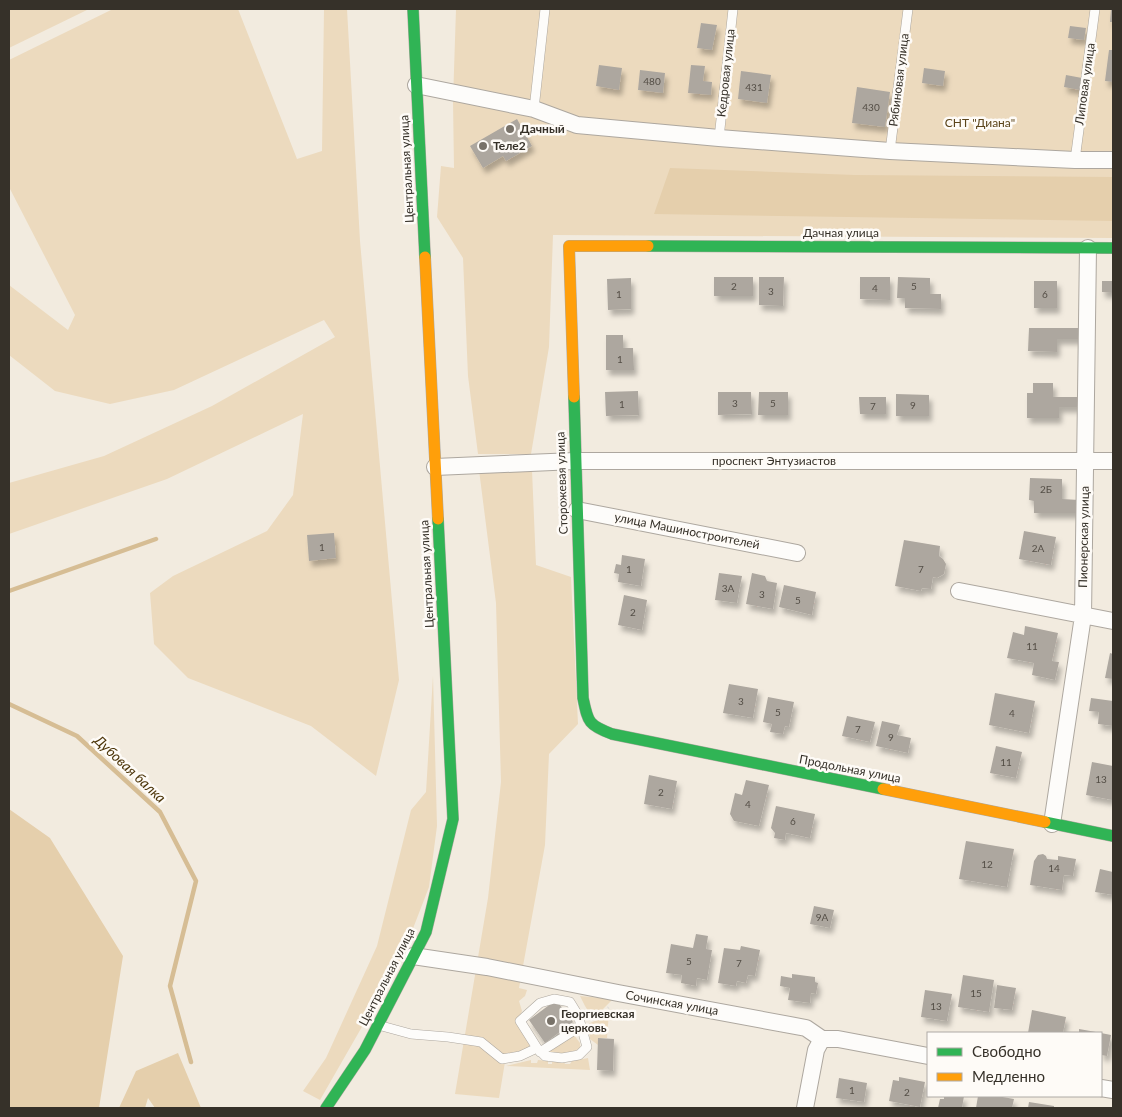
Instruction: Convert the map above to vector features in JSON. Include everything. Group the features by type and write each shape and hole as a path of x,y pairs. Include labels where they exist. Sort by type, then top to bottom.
{"street":[{"name":"Центральная улица","path":"326,1108 365,1050 426,932 453,819 413,9"},
{"path":"416,85 534,109 577,125 890,151 1075,160 1113,160"},
{"name":"Дачная улица","path":"569,246 1113,248"},
{"name":"Сторожевая улица","path":"569,246 583,698 587,718"},
{"name":"Пионерская улица","path":"1052,824 1083,616 1088,248"},
{"name":"проспект Энтузиастов","path":"436,467 575,461 1113,461"},
{"name":"улица Машиностроителей","path":"577,510 797,553"},
{"path":"959,591 1113,621"},
{"name":"Продольная улица","path":"587,718 594,728 612,734 1113,836"},
{"name":"Сочинская улица","path":"413,956 487,967 806,1028 822,1040"},
{"path":"805,1108 816,1050 822,1040 838,1039 927,1056"}],"lane":[{"path":"534,109 546,9"},
{"name":"Кедровая улица","path":"719,138 733,9"},
{"name":"Рябиновая улица","path":"890,151 908,9"},
{"name":"Липовая улица","path":"1075,160 1095,9"},
{"path":"554,999 570,1002 578,1015 587,1047 578,1055 562,1058 545,1056 538,1050 520,1021 540,1003 554,999"},
{"path":"378,1025 410,1034 481,1042 502,1059 538,1050 581,1026"}],"path":[{"path":"581,1026 607,1009 616,1000 618,993"}],"green space":[{"path":"9,9 89,9 9,48"},
{"path":"113,9 238,9 297,159 322,151 324,9 347,9 360,241 399,680 376,776 311,726 188,678 154,644 150,593 173,576 267,531 293,495 303,414 167,479 9,534 9,483 104,456 212,406 335,337 324,320 174,390 110,404 55,391 9,355 9,285 68,330 75,315 9,187 9,60"},
{"name":"СНТ \"Диана\"","path":"456,9 1113,9 1113,238 553,235 549,347 531,454 478,454 468,376 463,258 437,217 441,166 454,168 453,101"},
{"path":"479,470 532,470 536,565 571,577 578,724 549,754 545,845 519,988 527,990 525,996 519,1001 522,1011 520,1016 530,1045 523,1051 506,1056 499,1098 455,1094 488,898 501,782 496,603"},
{"path":"433,676 437,826 429,887 402,957 320,1100 303,1091 326,1058 377,946 411,810 426,792"},
{"path":"580,996 613,999 599,1013 592,1017"},
{"path":"609,1012 607,1038 598,1038 598,1045 590,1039 588,1024"},
{"path":"574,1035 580,1043 580,1048 564,1053 547,1051"},
{"path":"588,1058 590,1070 506,1066 531,1060 531,1063 537,1063 538,1060 548,1061 548,1064 552,1064 552,1060 570,1064 572,1061"}],"shaded area":[{"path":"670,168 855,175 1113,177 1113,221 654,214"},
{"path":"9,809 50,838 123,956 99,1108 9,1108"},
{"path":"178,1053 201,1108 155,1108 148,1098 145,1108 119,1108 136,1071"}],"building":[{"path":"1111,9 1113,9 1113,22 1110,22"},
{"path":"701,23 717,25 712,50 697,48"},
{"path":"1070,26 1086,28 1084,40 1068,38"},
{"path":"1109,50 1113,50 1113,82 1105,81"},
{"path":"599,65 622,68 619,90 596,86"},
{"path":"691,65 705,66 703,81 712,82 711,95 688,93"},
{"path":"924,68 945,71 943,86 922,83"},
{"path":"640,70 665,73 663,93 638,90"},
{"path":"741,71 771,75 767,103 738,99"},
{"path":"1066,75 1082,78 1080,90 1064,87"},
{"path":"857,87 890,92 885,127 852,123"},
{"path":"517,119 532,146 506,161 503,156 483,168 470,146"},
{"path":"714,277 753,277 753,296 714,296"},
{"path":"759,277 784,277 783,306 759,305"},
{"path":"860,277 890,277 890,300 860,299"},
{"path":"898,277 930,278 930,294 941,294 941,309 905,308 905,298 897,298"},
{"path":"631,278 631,309 608,310 607,279"},
{"path":"1034,281 1057,281 1057,308 1034,308"},
{"path":"1102,281 1113,281 1113,293 1102,292"},
{"path":"1029,328 1081,328 1081,339 1057,339 1057,352 1028,351"},
{"path":"606,335 623,335 623,348 633,348 634,370 606,370"},
{"path":"1033,383 1053,383 1053,397 1081,397 1080,407 1059,407 1059,418 1027,418 1027,393 1033,393"},
{"path":"638,391 639,415 606,416 605,392"},
{"path":"718,392 751,392 752,414 718,415"},
{"path":"759,392 788,392 788,415 758,415"},
{"path":"896,394 929,395 929,416 896,416"},
{"path":"859,397 886,397 886,414 860,414"},
{"path":"1030,478 1062,479 1062,499 1079,500 1079,513 1034,513 1034,501 1029,500"},
{"path":"1024,531 1056,537 1051,565 1019,559"},
{"path":"334,533 336,558 309,561 307,535"},
{"path":"904,540 940,546 939,556 946,564 944,574 937,578 933,577 931,589 922,588 921,591 895,586"},
{"path":"622,555 645,559 641,586 618,582 619,574 614,573 616,564 621,565"},
{"path":"719,573 742,576 737,603 715,600"},
{"path":"752,573 765,576 767,581 777,583 773,609 746,604"},
{"path":"784,585 816,592 812,615 779,607"},
{"path":"624,595 647,600 642,630 618,625"},
{"path":"1025,626 1058,633 1052,661 1059,662 1055,680 1032,675 1034,663 1007,658 1013,632 1024,635"},
{"path":"1110,653 1113,654 1113,679 1105,678"},
{"path":"729,684 758,689 753,718 723,713"},
{"path":"995,693 1035,701 1029,733 989,725"},
{"path":"768,697 794,702 789,727 785,726 783,734 770,732 772,724 763,722"},
{"path":"1091,698 1113,701 1113,726 1098,724 1099,712 1089,711"},
{"path":"847,716 875,722 870,742 842,736"},
{"path":"882,721 900,725 897,735 911,738 908,753 876,746"},
{"path":"996,746 1022,752 1016,778 990,773"},
{"path":"1092,762 1113,766 1112,800 1086,795"},
{"path":"649,775 677,781 672,809 644,804"},
{"path":"746,780 769,785 759,826 734,821 730,814 735,793 742,795"},
{"path":"776,806 815,814 810,838 786,833 785,840 774,838 775,833 771,828"},
{"path":"966,841 1014,849 1007,887 959,879"},
{"path":"1043,854 1047,859 1058,860 1058,856 1076,859 1073,876 1064,875 1062,890 1030,885 1034,861 1038,855"},
{"path":"1100,869 1113,872 1113,895 1095,892"},
{"path":"814,906 834,910 830,928 810,924"},
{"path":"696,934 708,936 706,949 712,950 707,980 697,978 696,986 681,983 682,975 666,973 671,944 693,948"},
{"path":"741,946 760,950 755,976 748,975 746,983 737,981 736,986 718,983 724,948 740,950"},
{"path":"792,974 815,977 815,982 818,983 816,994 811,993 810,1003 788,1000 790,988 780,986 781,976 792,978"},
{"path":"963,975 994,980 989,1012 958,1007"},
{"path":"997,985 1016,988 1012,1010 994,1008"},
{"path":"925,990 952,994 947,1021 921,1017"},
{"name":"Георгиевская церковь","path":"556,1000 573,1022 545,1043 529,1020"},
{"path":"1032,1010 1066,1017 1063,1032 1028,1032"},
{"path":"1079,1029 1096,1032 1079,1032"},
{"path":"1102,1033 1111,1035 1107,1056 1102,1055"},
{"path":"598,1038 614,1039 613,1071 597,1070"},
{"path":"899,1077 925,1082 920,1107 889,1101 893,1080 899,1081"},
{"path":"839,1078 867,1083 864,1102 836,1098"},
{"path":"944,1097 964,1097 962,1108 938,1108 940,1099 944,1099"},
{"path":"978,1097 1014,1099 1012,1108 976,1108"},
{"path":"1029,1102 1054,1106 1054,1108 1028,1108"}],"waterway":[{"path":"9,591 156,539"},
{"name":"Дубовая балка","path":"9,704 77,736 160,812 196,881 170,986 191,1062"}],"traffic: fast":[{"path":"413,9 425,257"},
{"path":"648,246 1113,248"},
{"path":"574,397 583,698 590,722 612,734 883,789"},
{"path":"326,1108 365,1050 426,932 453,819 438,519"},
{"path":"1045,822 1113,836"}],"traffic: slow":[{"path":"574,397 569,246 648,246"},
{"path":"425,257 438,519"},
{"path":"883,789 1045,822"}],"place":[{"name":"Дачный","path":"510,129"},
{"name":"Теле2","path":"483,146"},
{"name":"Георгиевская церковь","path":"551,1021"}]}
